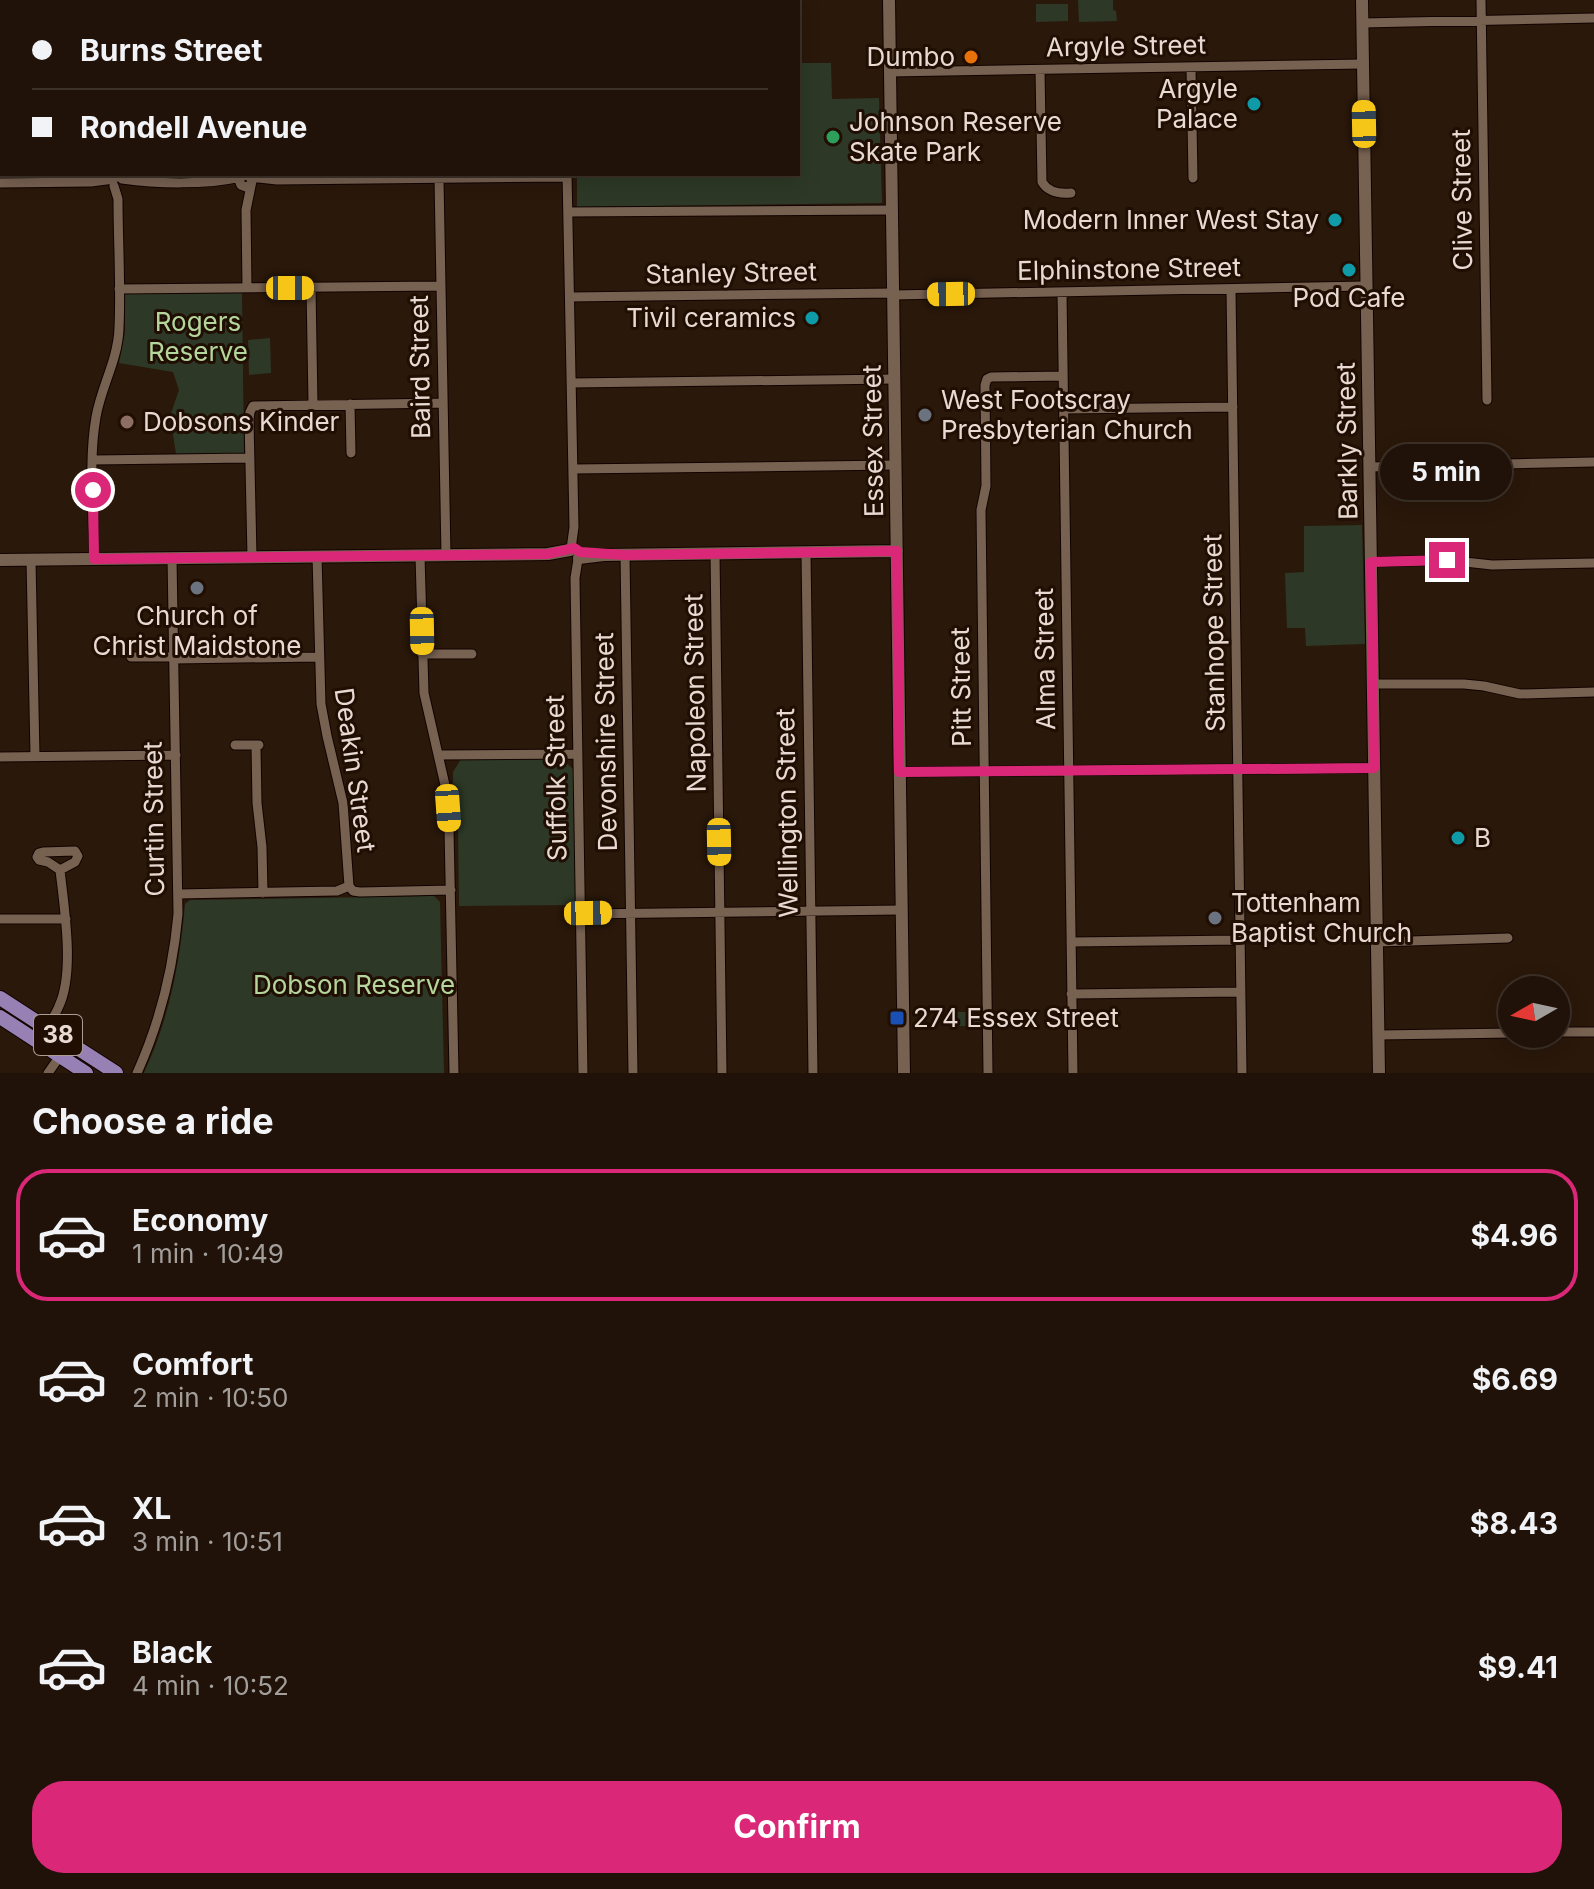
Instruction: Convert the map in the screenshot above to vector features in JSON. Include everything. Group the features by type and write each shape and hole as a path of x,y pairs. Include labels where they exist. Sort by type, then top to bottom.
{"main road":[{"name":"38","path":"0,998 116,1073"},
{"name":"38","path":"0,1017 86,1073"},
{"path":"52,1031 54,1052"}],"street":[{"name":"Essex Street","path":"889,0 904,1073"},
{"name":"Barkly Street","path":"1362,0 1379,1073"},
{"name":"Clive Street","path":"1481,0 1487,400"},
{"path":"1362,23 1594,18"},
{"name":"Argyle Street","path":"890,72 1363,64"},
{"path":"1191,67 1193,178"},
{"path":"1040,70 1042,182 1058,193 1071,193"},
{"path":"0,183 181,178 214,181 312,177 567,176"},
{"name":"Suffolk Street","path":"567,176 583,1073"},
{"name":"Baird Street","path":"438,177 446,555"},
{"path":"246,179 247,288"},
{"path":"94,559 96,417 118,338 118,180"},
{"path":"568,212 892,210"},
{"path":"119,289 441,286"},
{"name":"Elphinstone Street","path":"893,294 1366,286"},
{"path":"311,288 313,404"},
{"name":"Stanhope Street","path":"1231,289 1242,1073"},
{"name":"Alma Street","path":"1062,292 1073,1073"},
{"name":"Stanley Street","path":"570,297 893,294"},
{"name":"Pitt Street","path":"988,1073 981,510 986,486 985,382 991,377 1063,376"},
{"path":"571,383 894,379"},
{"path":"252,557 251,409 257,405 443,403"},
{"path":"350,404 351,453"},
{"path":"1064,409 1233,407"},
{"path":"93,460 250,458"},
{"path":"1369,467 1591,464"},
{"path":"573,469 895,465"},
{"path":"0,560 897,551"},
{"name":"Wellington Street","path":"806,552 813,1073"},
{"name":"Napoleon Street","path":"715,553 722,1073"},
{"name":"Devonshire Street","path":"625,555 633,1073"},
{"name":"Deakin Street","path":"317,556 324,721 343,803 349,886 353,891 360,892 451,890"},
{"path":"420,556 422,654 427,707 448,808 454,1073"},
{"name":"Curtin Street","path":"137,1073 155,1029 176,937 178,894 172,558"},
{"path":"31,560 35,756"},
{"path":"1371,562 1447,560 1492,565 1594,563"},
{"path":"422,654 472,654"},
{"path":"131,657 319,657"},
{"path":"1373,684 1464,684 1520,694 1594,692"},
{"path":"235,745 259,745 257,803 263,893"},
{"path":"439,755 578,754"},
{"path":"0,757 176,755"},
{"path":"899,772 1374,768"},
{"path":"52,1031 65,985 66,919 60,870"},
{"path":"178,894 337,891 349,886"},
{"path":"581,914 901,910"},
{"path":"0,919 66,919"},
{"path":"1377,942 1508,938"},
{"path":"1071,942 1240,940"},
{"path":"1071,994 1240,992"},
{"path":"1570,1032 1594,1032"},
{"path":"1378,1035 1498,1033"},
{"path":"48,1073 54,1052"}],"green space":[{"path":"1078,0 1113,0 1117,21 1079,22"},
{"path":"1036,4 1068,4 1068,21 1036,22"},
{"path":"800,63 831,63 832,99 879,98 882,203 577,207 577,176 800,176"},
{"name":"Rogers Reserve","path":"242,293 244,453 176,454 170,416 179,390 173,372 119,363 125,332 125,294"},
{"path":"270,338 271,373 249,375 248,340"},
{"path":"1362,525 1365,644 1306,646 1305,628 1287,628 1285,573 1304,572 1304,526"},
{"path":"560,757 573,769 577,905 459,906 458,820 453,772 461,759"},
{"name":"Dobson Reserve","path":"434,896 440,902 444,1073 144,1073 167,1012 185,904 190,900"},
{"path":"945,1012 981,1012 981,1026 945,1026"}],"place":[{"name":"Dumbo","path":"971,57"},
{"name":"Argyle Palace","path":"1254,104"},
{"name":"Johnson Reserve Skate Park","path":"833,137"},
{"name":"Modern Inner West Stay","path":"1335,220"},
{"name":"Pod Cafe","path":"1349,270"},
{"name":"Tivil ceramics","path":"812,318"},
{"name":"West Footscray Presbyterian Church","path":"925,415"},
{"name":"Dobsons Kinder","path":"127,422"},
{"name":"Church of Christ Maidstone","path":"197,588"},
{"name":"B","path":"1458,838"},
{"name":"Tottenham Baptist Church","path":"1215,918"},
{"name":"274 Essex Street","path":"897,1018"}],"route":[{"path":"93,490 94,559 548,554 574,548 580,552 604,555 897,551 899,772 1374,768 1371,562 1447,560"}]}
